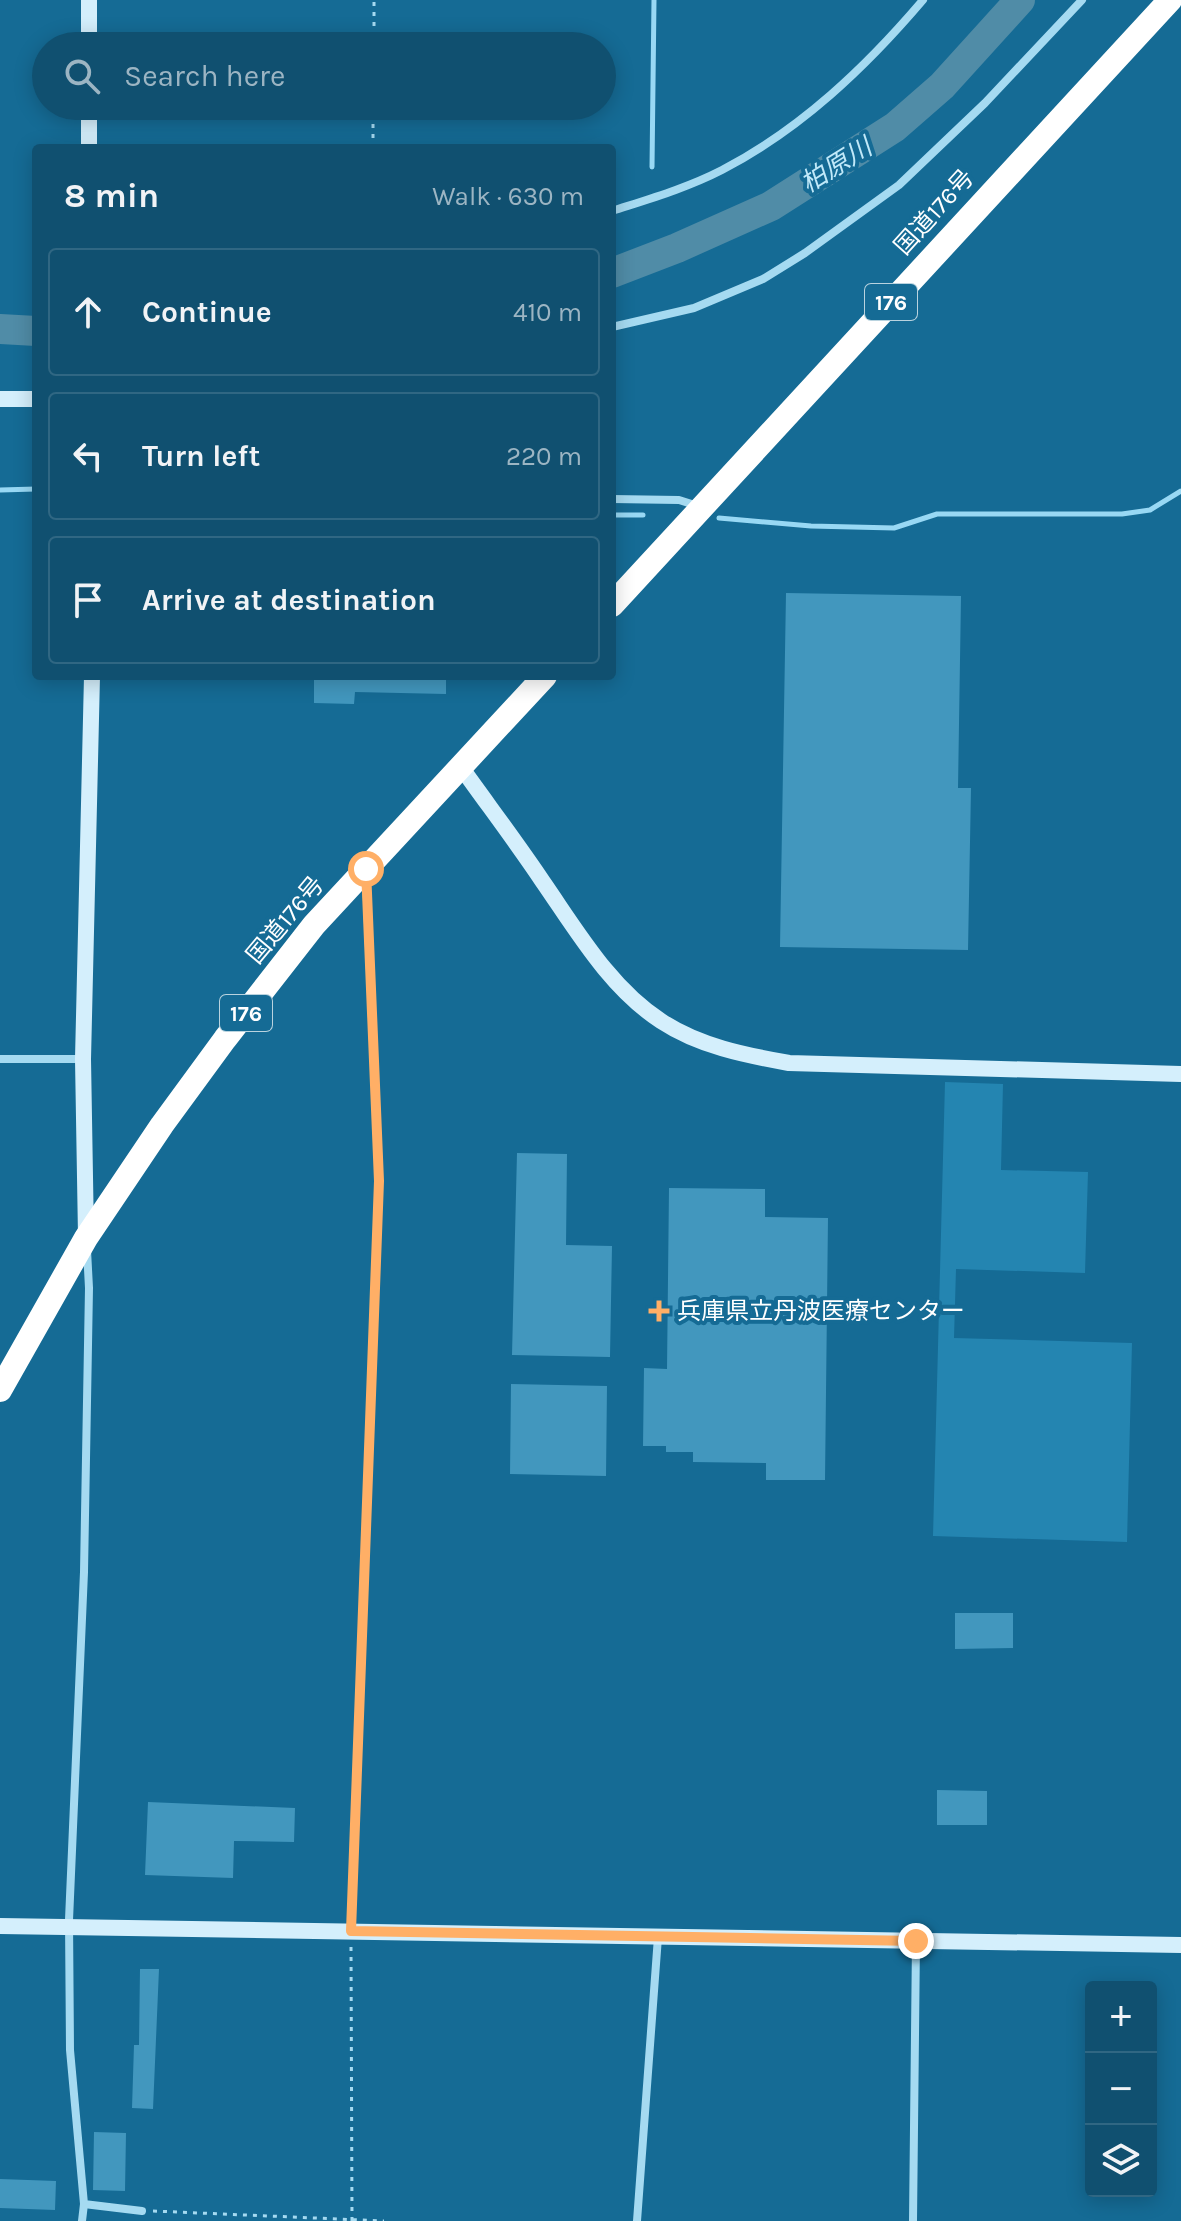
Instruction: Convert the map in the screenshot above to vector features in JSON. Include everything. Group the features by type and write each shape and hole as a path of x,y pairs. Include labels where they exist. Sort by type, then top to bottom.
{"highway":[{"name":"国道176号","path":"616,601 1029,149 1170,0"},
{"name":"国道176号","path":"0,1390 86,1238 162,1125 225,1039 314,925 541,680"}],"street":[{"path":"89,0 89,32"},
{"path":"616,210 720,171 767,144 852,76 889,41 923,0"},
{"path":"616,326 694,308 763,279 805,253 899,185 985,103 1082,0"},
{"path":"89,120 89,144"},
{"path":"0,399 32,399"},
{"path":"616,499 679,500 702,508"},
{"path":"82,2221 84,2204 70,2050 70,1927 84,1572 89,1288 83,1059 92,680"},
{"path":"461,767 584,943 618,983 661,1021 694,1038 736,1054 789,1063 1181,1074"},
{"path":"351,1931 378,1196 366,869"},
{"path":"0,1059 83,1059"},
{"path":"0,1926 1181,1945"},
{"path":"637,2221 658,1936"},
{"path":"913,2221 916,1941"},
{"path":"84,2204 142,2211"}],"path":[{"path":"374,0 374,32"},
{"path":"373,120 373,144"},
{"path":"351,1931 352,2220"},
{"path":"142,2211 384,2221"}],"shaded area":[{"path":"945,1082 1003,1084 1001,1170 1088,1172 1085,1273 956,1269 954,1338 1132,1343 1127,1542 933,1536"}],"building":[{"path":"786,593 961,596 958,788 971,788 968,950 780,947"},
{"path":"314,680 446,680 446,694 355,692 354,704 314,703"},
{"path":"517,1153 567,1154 566,1245 612,1246 610,1357 512,1355"},
{"path":"669,1188 765,1189 765,1217 828,1218 825,1480 766,1480 766,1463 693,1462 693,1452 666,1452 666,1446 643,1446 644,1368 667,1369"},
{"path":"511,1384 607,1386 606,1476 510,1474"},
{"path":"955,1613 1013,1613 1013,1648 955,1649"},
{"path":"937,1790 987,1791 987,1825 937,1825"},
{"path":"148,1802 295,1808 294,1842 234,1841 233,1878 145,1875"},
{"path":"140,1969 159,1969 153,2109 132,2108 134,2045 139,2045"},
{"path":"94,2132 126,2133 125,2191 93,2190"},
{"path":"0,2179 56,2181 55,2210 0,2208"}],"waterway":[{"path":"652,167 654,0"},
{"name":"柏原川","path":"616,271 771,206 895,127 942,86 1020,0"},
{"name":"柏原川","path":"0,329 32,331"},
{"path":"0,490 32,489"},
{"path":"719,518 811,526 894,528 937,514 1122,514 1150,510 1181,491"},
{"path":"616,515 643,515"}],"place":[{"name":"兵庫県立丹波医療センター","path":"659,1311"}],"route":[{"path":"366,869 379,1181 351,1931 916,1941"}]}
